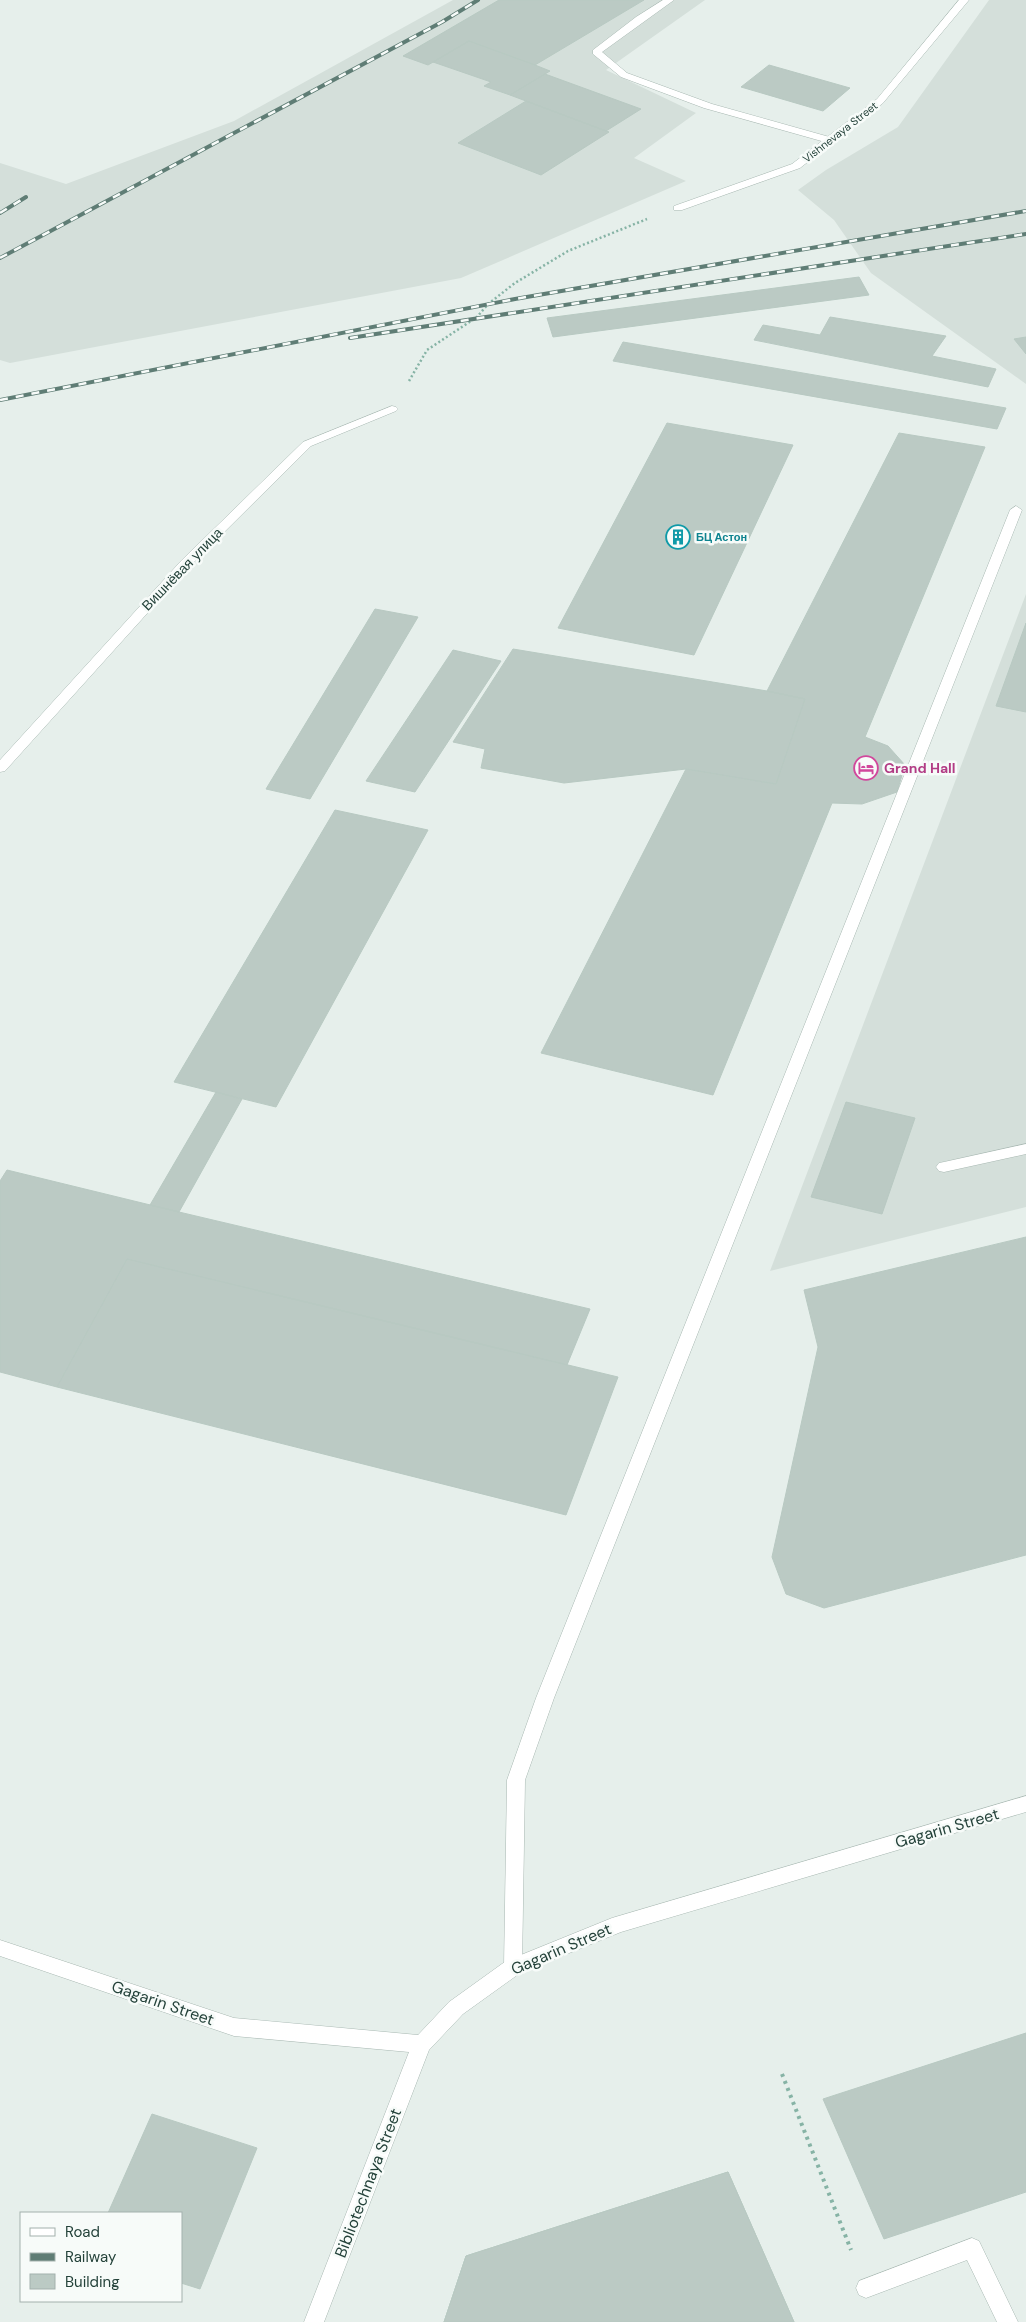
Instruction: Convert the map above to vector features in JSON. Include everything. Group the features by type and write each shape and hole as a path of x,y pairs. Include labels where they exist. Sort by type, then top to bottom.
{"street":[{"path":"669,0 639,19 596,52 624,75 708,106 829,140"},
{"name":"Vishnevaya Street","path":"678,208 796,166 880,101 964,0"},
{"name":"Вишнёвая улица","path":"0,768 185,564 307,444 392,409"},
{"path":"513,1967 516,1780 545,1698 1016,510"},
{"path":"944,1167 1026,1150"},
{"name":"Gagarin Street","path":"0,1948 234,2027 422,2044 456,2008 513,1967 619,1924 1026,1804"},
{"name":"Bibliotechnaya Street","path":"314,2322 422,2044"},
{"path":"866,2288 972,2248 1008,2322"}],"path":[{"path":"392,409 427,350 477,317 488,304 515,283 568,251 678,208"},
{"path":"782,2074 866,2288"}],"shaded area":[{"path":"453,0 705,0 606,70 696,113 634,158 686,181 461,278 10,363 0,360 0,163 66,184 234,121"},
{"path":"989,0 1026,0 1026,384 871,273 834,220 798,190 826,170 898,127"},
{"path":"1026,594 1026,1207 770,1271"}],"building":[{"path":"499,0 644,0 535,65 469,41 428,65 403,56"},
{"path":"469,41 550,71 510,95 484,86 491,82 433,62"},
{"path":"769,65 850,88 823,111 741,87"},
{"path":"545,74 641,109 606,131 510,95"},
{"path":"526,101 609,132 541,175 458,143"},
{"path":"859,277 869,295 553,337 547,318"},
{"path":"830,317 946,336 932,356 996,369 988,387 754,340 763,325 820,335"},
{"path":"1026,337 1026,354 1014,339"},
{"path":"623,342 1006,408 997,429 613,361"},
{"name":"БЦ Астон","path":"667,423 793,445 694,655 558,628"},
{"path":"899,433 985,447 865,737 888,746 905,765 897,792 862,804 832,803 713,1095 541,1053 686,769 776,784 805,699 767,691"},
{"path":"375,609 418,617 310,799 266,789"},
{"path":"1026,623 1026,712 996,706"},
{"path":"513,649 805,699 776,784 686,769 564,783 481,768 485,749 453,742"},
{"path":"453,650 501,661 415,792 366,781"},
{"path":"335,810 428,830 276,1107 174,1082"},
{"path":"216,1092 242,1099 179,1212 150,1205"},
{"path":"846,1102 915,1118 882,1214 811,1197"},
{"path":"7,1170 590,1309 567,1365 127,1259 57,1387 0,1372 0,1181"},
{"path":"1026,1237 1026,1555 824,1608 786,1594 772,1557 818,1347 804,1290"},
{"path":"127,1259 618,1377 566,1515 57,1387"},
{"path":"1026,2033 1026,2192 884,2239 823,2099"},
{"path":"152,2114 257,2148 200,2289 182,2283 182,2212 108,2212"},
{"path":"728,2172 794,2322 444,2322 466,2256"},
{"path":"728,2172 794,2322 444,2322 466,2256"}],"railway":[{"path":"0,258 442,22 478,0"},
{"path":"0,213 26,197"},
{"path":"0,400 515,299 1026,211"},
{"path":"350,338 1026,234"}],"place":[{"name":"БЦ Астон","path":"678,537"},
{"name":"Grand Hall","path":"866,768"}]}
